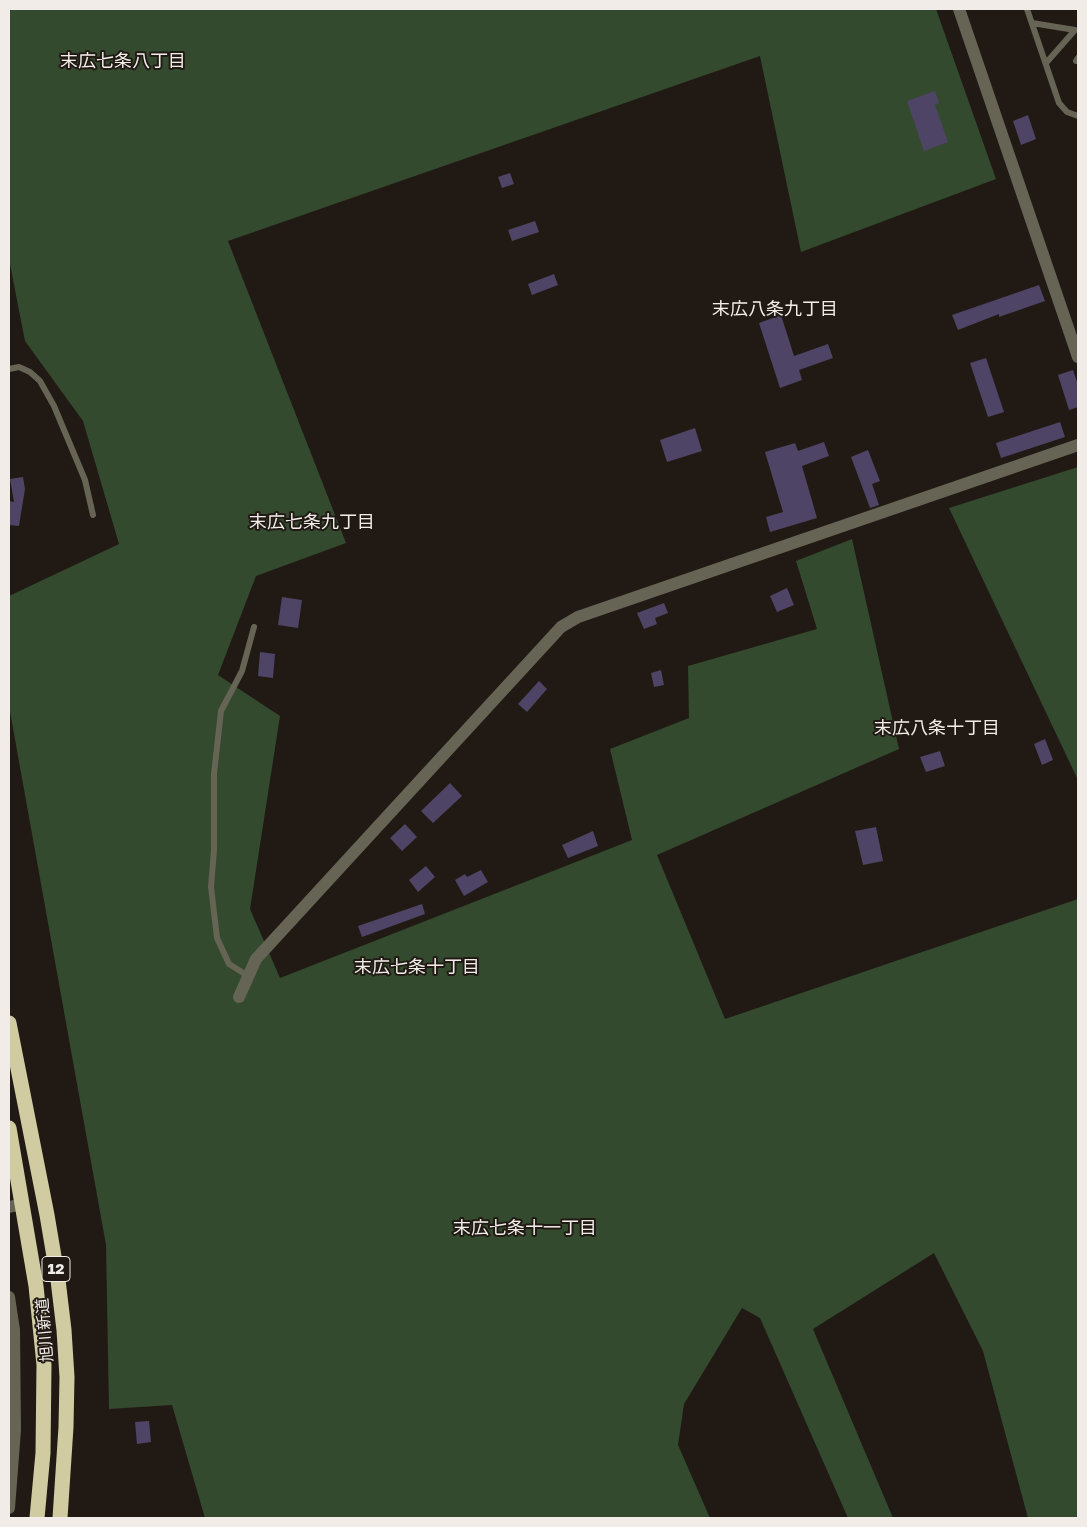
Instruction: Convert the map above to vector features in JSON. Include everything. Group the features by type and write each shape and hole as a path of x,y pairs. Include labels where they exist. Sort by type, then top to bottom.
{"highway":[{"name":"旭川新道","path":"9,1023 47,1215 64,1330 67,1377 61,1518"},
{"name":"旭川新道","path":"9,1128 16,1206 36,1286 44,1365 43,1453 37,1518"}],"street":[{"path":"959,9 1078,357"},
{"path":"239,997 256,959 561,627 578,617 1078,445"},
{"path":"9,1297 14,1330 15,1430 9,1508"}],"lane":[{"path":"1027,9 1059,103 1067,112 1078,116"},
{"path":"1032,23 1075,30 1046,64"},
{"path":"9,369 18,367 30,372 40,381 54,406 85,480 93,515"},
{"path":"248,976 229,964 217,938 212,887 214,774 221,711 242,671 254,627"}],"green space":[{"path":"9,9 936,9 996,179 801,252 760,56 228,241 346,543 256,576 218,675 280,716 250,909 280,978 632,840 610,749 689,718 688,666 817,629 796,561 852,539 899,749 657,855 725,1019 1078,899 1078,1518 1028,1518 983,1351 934,1253 813,1329 893,1518 848,1518 760,1318 742,1308 684,1404 678,1445 710,1518 205,1518 172,1405 109,1409 106,1245 9,706 9,596 119,544 83,421 25,341 9,259"},
{"path":"1078,467 1078,780 949,508"}],"building":[{"path":"935,91 939,103 935,105 948,142 924,151 907,101"},
{"path":"1028,115 1036,139 1021,145 1013,121"},
{"path":"510,173 514,184 502,188 498,177"},
{"path":"535,221 539,232 512,241 508,230"},
{"path":"554,274 558,285 532,295 528,284"},
{"path":"1039,285 1045,301 999,317 999,314 958,330 952,315"},
{"path":"781,315 794,356 828,344 833,358 799,370 802,380 780,388 759,323"},
{"path":"986,358 1004,412 988,417 970,363"},
{"path":"1073,370 1078,385 1078,407 1069,410 1058,375"},
{"path":"1060,422 1065,437 1001,458 996,443"},
{"path":"695,428 702,451 667,462 660,440"},
{"path":"824,442 829,456 802,466 817,518 770,532 766,517 783,512 765,452 795,443 798,451"},
{"path":"868,450 880,481 872,484 879,505 870,508 851,457"},
{"path":"23,477 25,489 19,526 9,525 9,501 14,502 10,479"},
{"path":"787,588 794,605 777,612 770,596"},
{"path":"282,597 302,600 298,628 278,625"},
{"path":"664,603 668,613 655,618 657,624 644,629 637,613"},
{"path":"260,652 275,654 273,678 258,676"},
{"path":"661,670 664,685 654,687 651,673"},
{"path":"539,681 547,689 527,712 518,704"},
{"path":"1045,739 1053,760 1042,765 1034,744"},
{"path":"940,751 945,766 926,772 920,757"},
{"path":"450,783 462,796 433,823 421,811"},
{"path":"405,824 417,837 402,851 390,838"},
{"path":"876,827 883,861 863,865 855,831"},
{"path":"593,831 598,846 568,858 562,845"},
{"path":"426,866 435,877 418,892 409,880"},
{"path":"481,870 488,882 464,896 455,880 465,874 467,877"},
{"path":"422,904 425,914 362,937 358,926"},
{"path":"149,1421 151,1442 137,1444 135,1422"}],"district":[{"name":"末広七条八丁目","path":"123,61"},
{"name":"末広八条九丁目","path":"775,309"},
{"name":"末広七条九丁目","path":"312,522"},
{"name":"末広八条十丁目","path":"937,728"},
{"name":"末広七条十丁目","path":"417,967"},
{"name":"末広七条十一丁目","path":"525,1228"}]}
